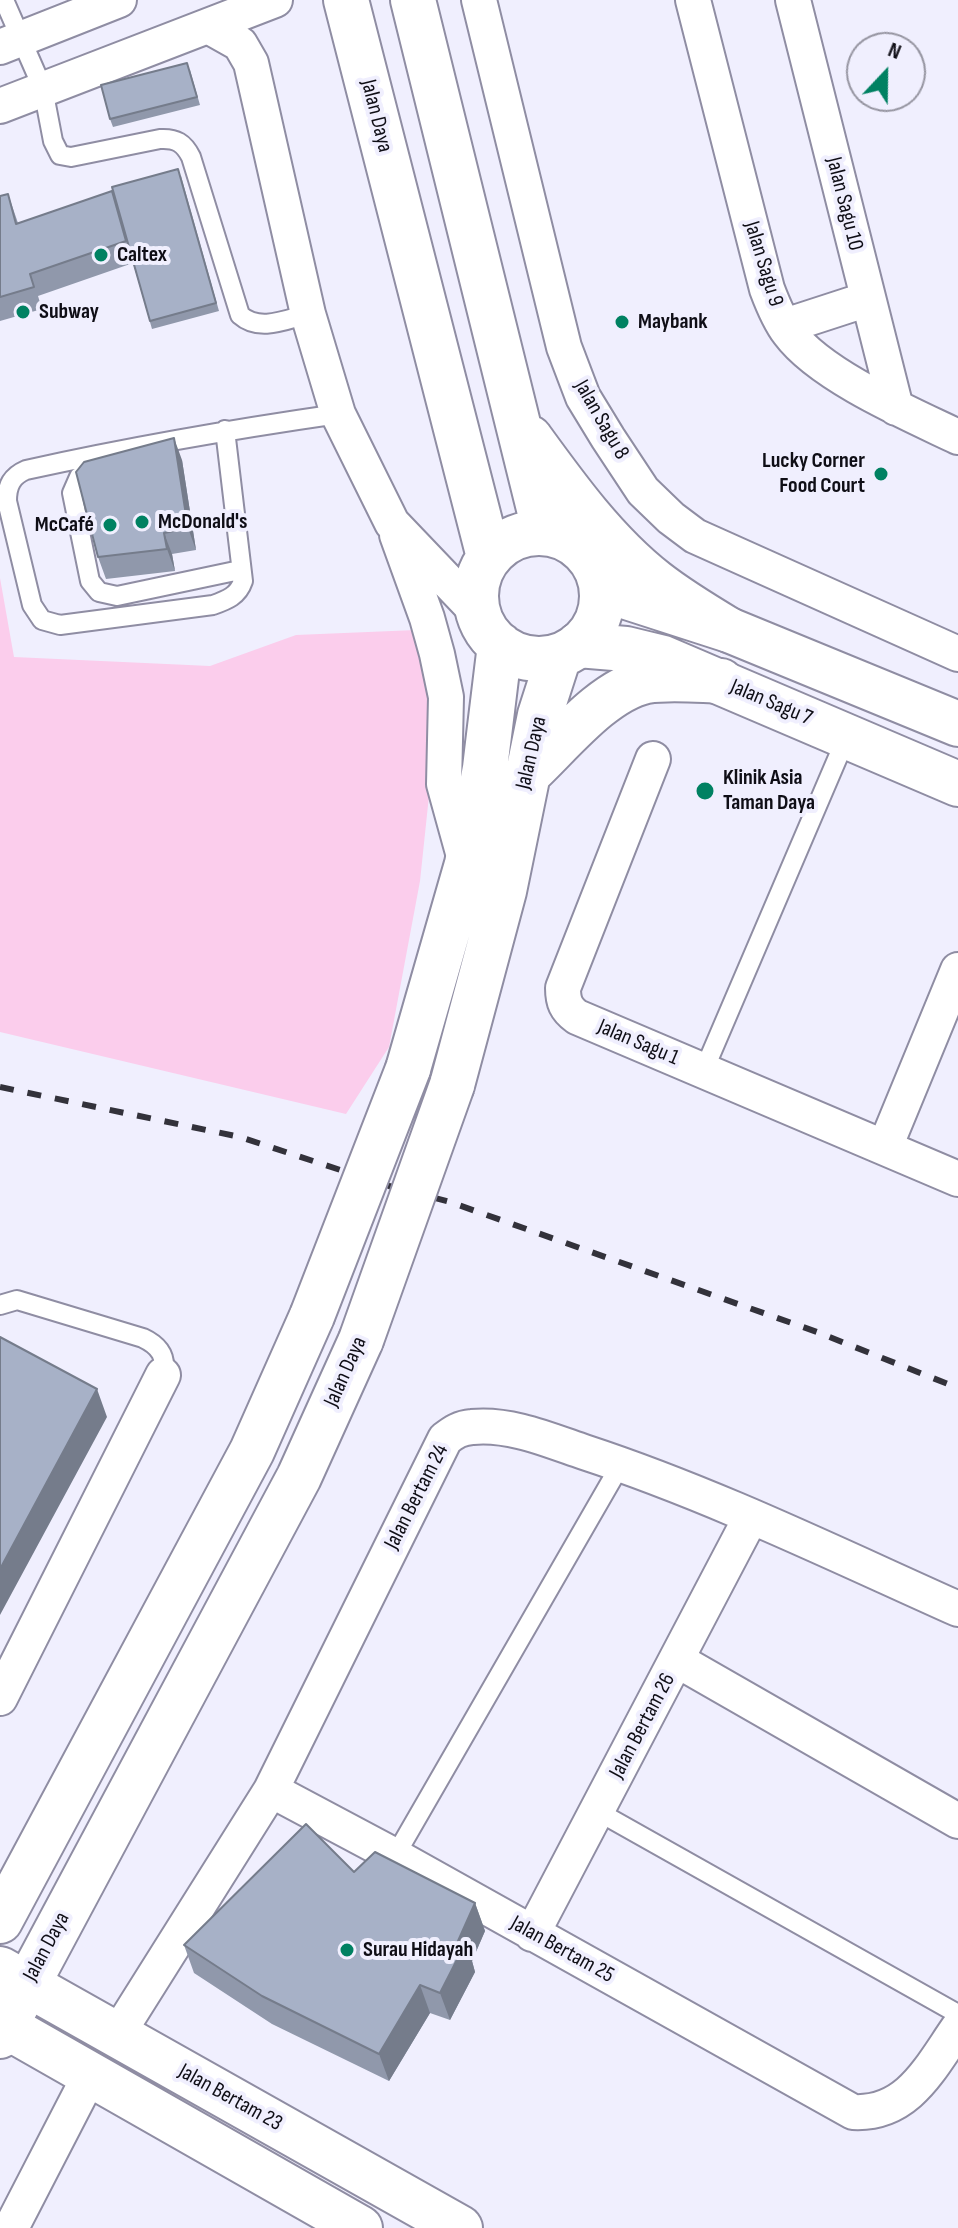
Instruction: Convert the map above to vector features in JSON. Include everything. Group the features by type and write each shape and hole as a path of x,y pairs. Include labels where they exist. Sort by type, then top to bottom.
{"main road":[{"name":"Jalan Daya","path":"346,0 489,557"},
{"path":"413,0 545,533"},
{"path":"517,420 572,496 637,566 681,600 729,630"},
{"path":"545,533 564,538 583,551 596,568 602,589 601,610 592,630 568,650 538,659 517,655 489,629 476,593 479,574 489,557 504,544 523,535 545,533"},
{"path":"602,589 729,630 958,724"},
{"name":"Jalan Daya","path":"0,1921 252,1451 312,1316 408,1069 467,864 485,768 489,629"},
{"name":"Jalan Daya","path":"2,2028 13,1977 299,1477 361,1340 452,1085 504,891 540,715 568,650"},
{"name":"Jalan Sagu 7","path":"568,650 638,652 663,658 958,784"},
{"path":"526,776 603,701 625,687 660,680 721,681"},
{"name":"Jalan Bertam 23","path":"13,1977 460,2228"},
{"path":"2,2028 360,2228"}],"street":[{"path":"11,43 119,0"},
{"path":"0,106 275,0"},
{"name":"Jalan Sagu 8","path":"479,0 564,347 583,397 643,491 695,536 958,654"},
{"name":"Jalan Sagu 9","path":"693,0 767,289 785,326 815,359 896,408 958,437"},
{"name":"Jalan Sagu 10","path":"793,0 896,408"},
{"path":"208,26 240,44 251,63 308,314 338,414 392,523 427,618 446,697 444,784 467,864"},
{"path":"785,326 868,299"},
{"path":"392,523 489,629"},
{"name":"Jalan Sagu 1","path":"653,759 563,988 567,1009 577,1017 958,1179"},
{"path":"885,1147 958,970"},
{"path":"0,1698 163,1375"},
{"name":"Jalan Bertam 24","path":"117,2035 271,1790 445,1439 458,1429 474,1426 516,1431 621,1464 751,1517 958,1609"},
{"name":"Jalan Bertam 26","path":"532,1934 751,1517"},
{"path":"677,1660 958,1821"},
{"name":"Jalan Bertam 25","path":"271,1790 853,2112 872,2113 895,2104 919,2085 958,2028"},
{"path":"19,2225 90,2075"}],"lane":[{"path":"4,0 11,43 43,89 55,150 65,157 160,139 170,138 180,142 191,157 240,315 247,322 257,325 308,314"},
{"path":"225,430 243,581 240,591 213,605 51,624 42,620 32,605 7,501 11,481 26,470 129,447 225,430 338,414"},
{"path":"225,430 192,448 79,477 72,493 90,581 99,592 117,596 240,570"},
{"path":"704,1070 847,736"},
{"path":"0,1305 17,1300 28,1302 143,1338 160,1350 164,1360 163,1375"},
{"path":"395,1856 621,1464"},
{"path":"597,1811 958,2014"}],"shaded area":[{"path":"0,578 14,657 210,666 296,635 416,630 439,701 420,881 389,1047 346,1114 0,1032"}],"building":[{"path":"187,63 197,97 110,119 101,85"},
{"path":"178,169 216,303 150,321 112,187"},
{"path":"112,191 126,241 30,274 34,287 0,297 0,196 8,194 16,224"},
{"name":"McDonald's","path":"174,438 188,528 164,533 167,549 98,557 76,472 84,462"},
{"path":"0,1337 97,1389 0,1569"},
{"name":"Surau Hidayah","path":"306,1824 354,1872 375,1852 475,1903 458,1941 465,1944 440,1993 420,1985 379,2054 262,1996 184,1945"}],"railway":[{"path":"0,1087 240,1137 389,1186 450,1202 817,1332 958,1388"}],"place":[{"name":"Caltex","path":"101,255"},
{"name":"Subway","path":"23,312"},
{"name":"Maybank","path":"622,322"},
{"name":"Lucky Corner Food Court","path":"881,474"},
{"name":"McDonald's","path":"142,522"},
{"name":"McCafé","path":"110,525"},
{"name":"Klinik Asia Taman Daya","path":"705,791"},
{"name":"Surau Hidayah","path":"347,1950"}]}
